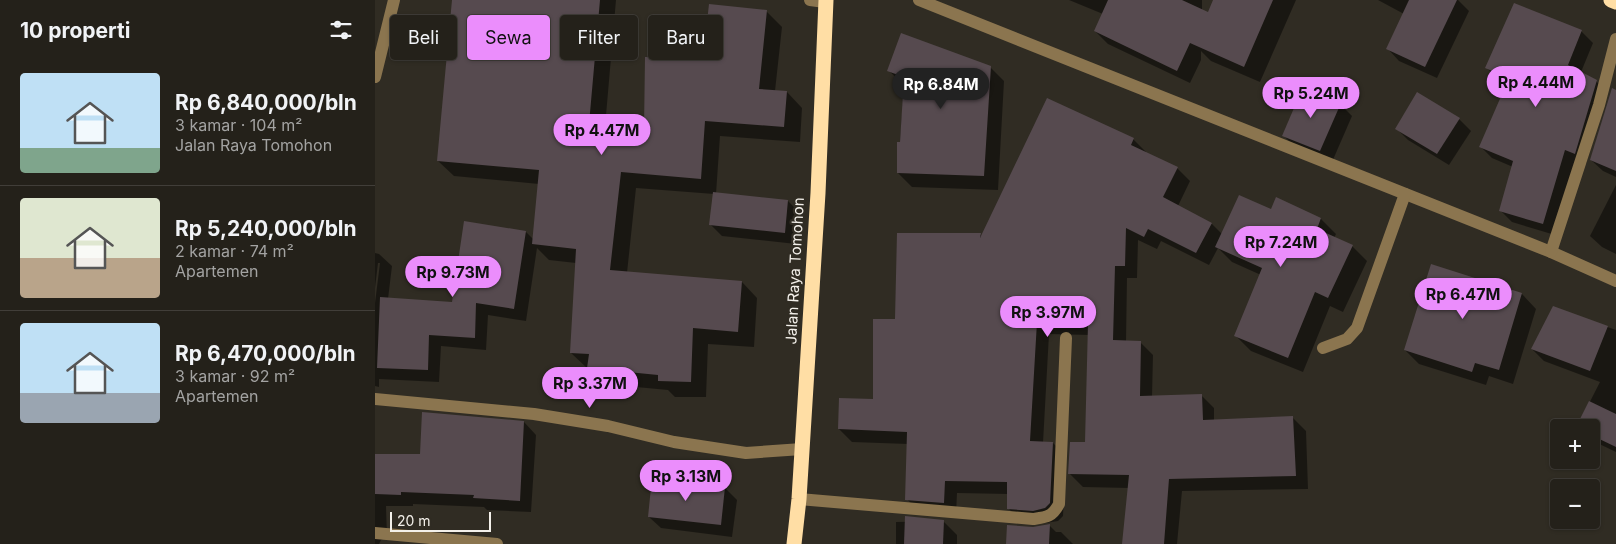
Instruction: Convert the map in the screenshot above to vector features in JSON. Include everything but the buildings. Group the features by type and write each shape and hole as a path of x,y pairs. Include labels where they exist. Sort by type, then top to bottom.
{"highway":[{"path":"1611,0 1616,2"},
{"name":"Jalan Raya Tomohon","path":"794,544 799,499 818,183 820,1"}],"street":[{"path":"375,77 394,0"},
{"path":"919,0 1551,252 1616,281"},
{"path":"1551,252 1599,105 1616,39"},
{"path":"1323,348 1347,339 1357,328 1405,194"},
{"path":"799,499 1033,519 1047,517 1054,512 1059,504 1066,338"},
{"path":"375,399 534,414 608,426 674,442 746,453 802,449"},
{"path":"375,533 497,544"}]}
